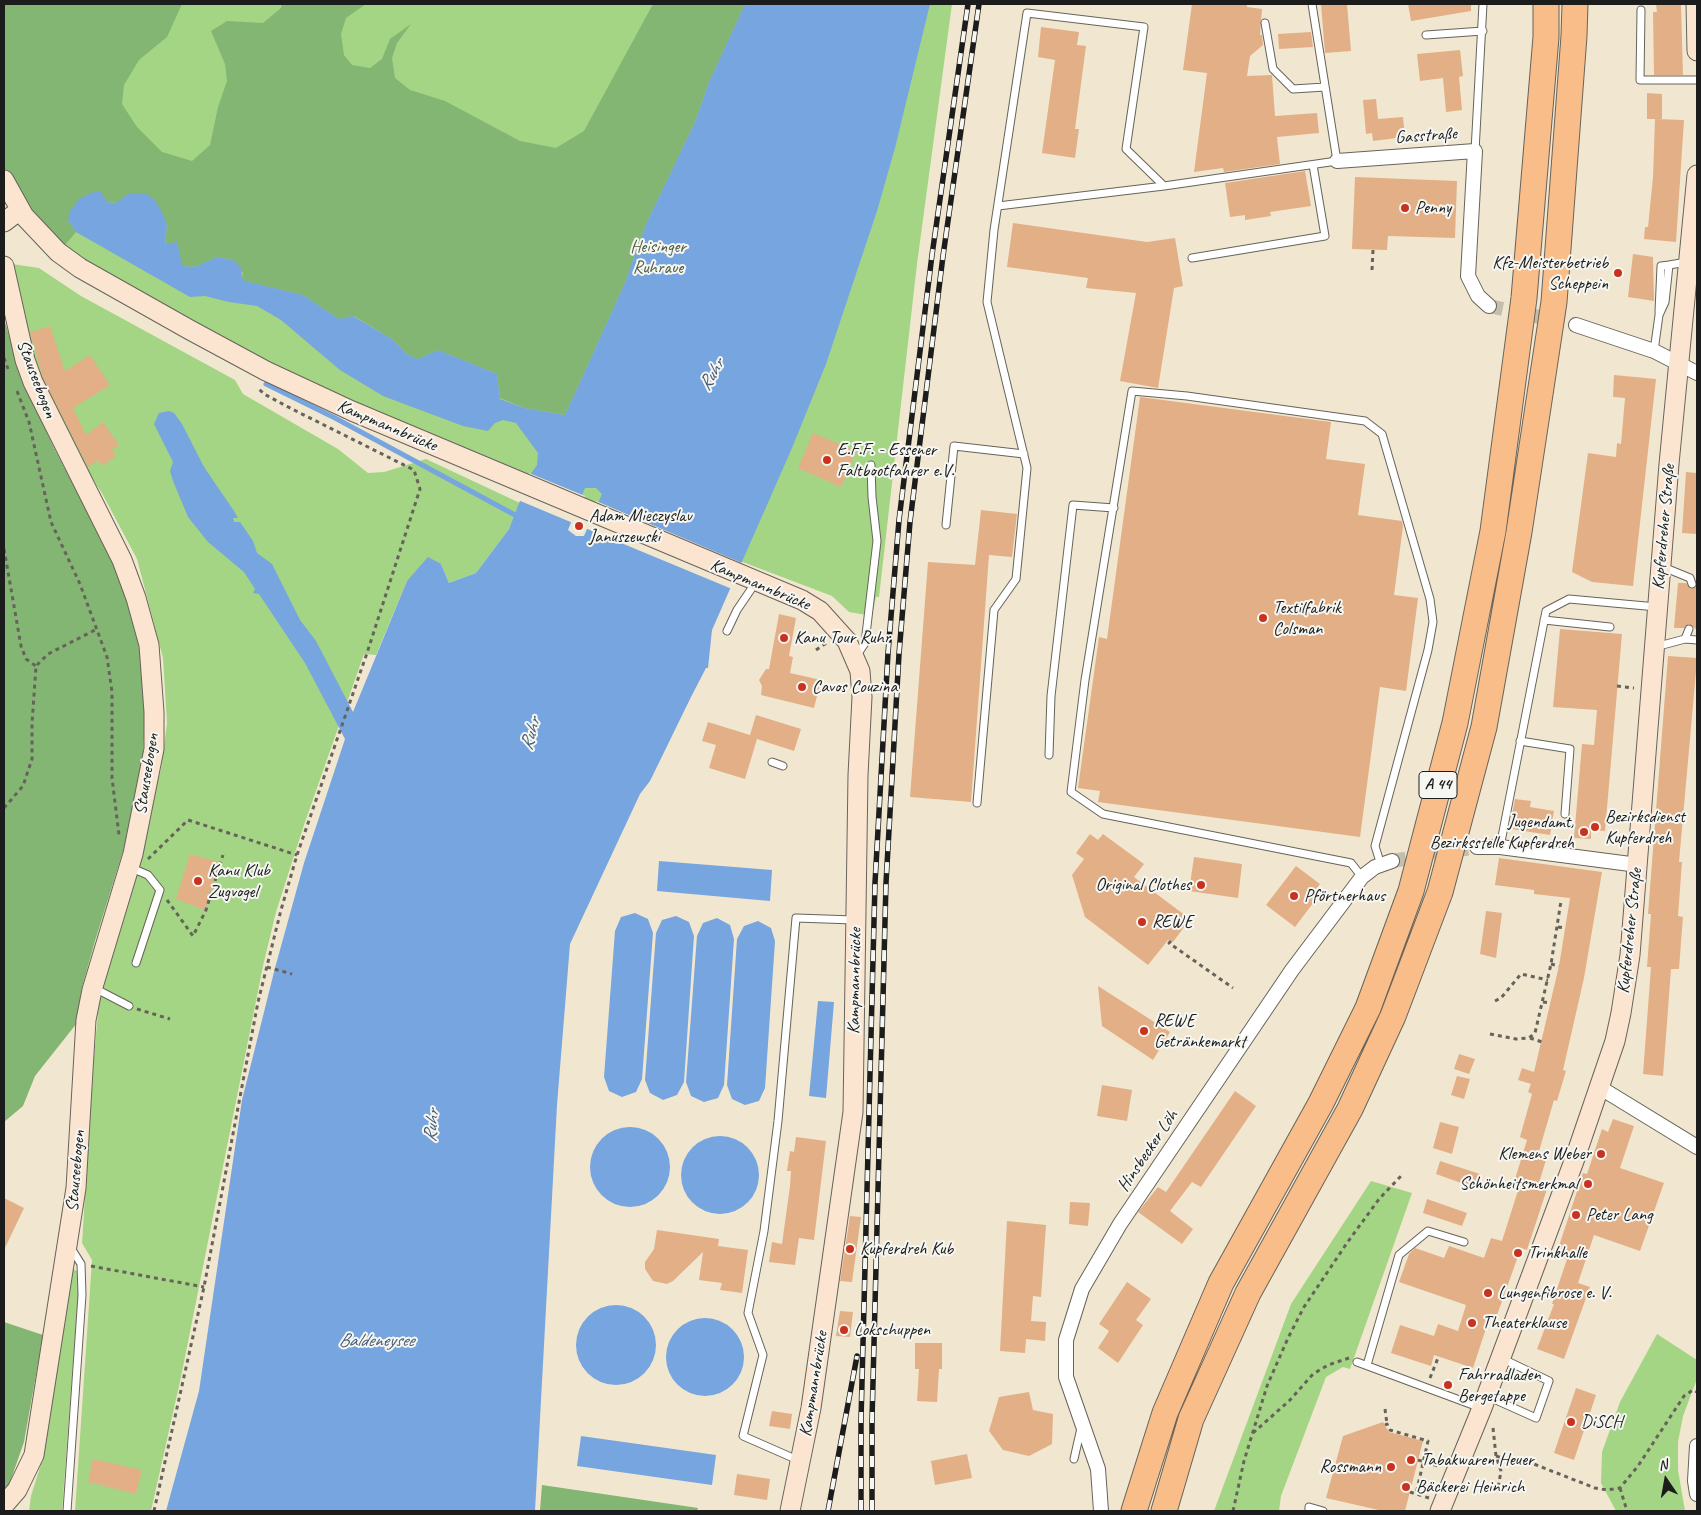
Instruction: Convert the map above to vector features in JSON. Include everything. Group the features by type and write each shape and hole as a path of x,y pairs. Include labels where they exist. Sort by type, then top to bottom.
{"highway":[{"name":"A 44","path":"1134,1511 1165,1413 1221,1283 1321,1103 1368,1008 1411,891 1455,723 1493,531 1524,298 1546,37 1546,4"},
{"name":"A 44","path":"1164,1511 1191,1419 1248,1294 1350,1109 1393,1016 1440,892 1484,727 1520,532 1554,302 1575,4"}],"street":[{"path":"1696,4 1697,51"},
{"name":"Gasstraße","path":"1337,161 1476,151 1468,276 1478,296 1489,306"},
{"name":"Kupferdreher Straße","path":"1440,1511 1484,1402 1574,1161 1615,1040 1621,1013 1630,955 1678,362 1689,290 1689,262 1695,231 1697,175"},
{"name":"Kampmannbrücke","path":"4,180 20,210 34,229 58,252 80,268 248,361 352,411 737,575 757,581 802,600 820,611 842,633 855,657 861,677 862,697 858,775 853,1112 811,1408 790,1511"},
{"path":"4,222 20,210"},
{"name":"Stauseebogen","path":"4,266 25,360 33,382 122,560 136,598 149,645 154,704 154,749 92,990 82,1058 76,1188 34,1456 17,1490 4,1505"},
{"path":"1576,325 1654,351 1697,372"},
{"path":"1477,846 1500,847 1638,865"},
{"name":"Hinsbecker Löh","path":"1101,1511 1098,1469 1066,1377 1066,1340 1082,1289 1120,1224 1192,1120 1221,1072 1298,962 1362,877 1386,863"},
{"path":"1599,1087 1697,1147"},
{"path":"1697,1451 1695,1481 1697,1494"}],"lane":[{"path":"998,206 1164,186 1337,161 1312,4"},
{"path":"1476,151 1483,4"},
{"path":"1641,10 1640,80 1697,80"},
{"path":"977,803 994,610 1016,579 1027,468 987,302 998,206 1027,13 1144,27 1126,149 1164,186"},
{"path":"1265,23 1273,69 1293,89 1325,87"},
{"path":"1426,36 1483,31"},
{"path":"1192,258 1325,236 1313,165"},
{"path":"1654,351 1659,315 1665,302 1669,265 1689,262"},
{"path":"1362,877 1351,863 1103,814 1071,792 1085,680 1132,391 1187,396 1366,421 1382,434 1430,599 1433,622 1428,650 1376,846 1386,863"},
{"path":"946,525 954,446 1024,454"},
{"path":"855,657 865,643 876,550 871,465"},
{"path":"1049,755 1051,696 1073,504 1114,508"},
{"path":"1661,566 1690,578 1692,584"},
{"path":"727,631 737,610 757,581"},
{"path":"1500,847 1546,611 1569,599 1658,607"},
{"path":"1544,620 1610,627"},
{"path":"1685,639 1689,629"},
{"path":"1654,647 1685,639 1697,640"},
{"path":"1520,741 1570,749 1565,814"},
{"path":"772,762 783,766"},
{"path":"127,854 160,890 136,963"},
{"path":"800,1461 743,1436 763,1355 748,1313 764,1231 778,1121 796,918 856,920"},
{"path":"92,990 100,991 129,1006"},
{"path":"1366,1365 1399,1255 1428,1231 1464,1242"},
{"path":"66,1511 82,1295 81,1264 68,1244"},
{"path":"1358,1362 1426,1387 1536,1418 1549,1381 1500,1358"},
{"path":"1074,1459 1082,1423"},
{"path":"1308,1511 1309,1508 1323,1511"}],"path":[{"path":"1372,270 1373,250"},
{"path":"4,358 11,376"},
{"path":"154,1511 204,1287 267,967 297,855 415,511 420,489 414,470 264,394 249,376 248,361"},
{"path":"14,385 29,422 51,522 80,584 107,657 112,692 112,778 127,854 150,859 188,820 297,855"},
{"path":"4,549 22,646 26,659 36,666"},
{"path":"4,808 23,786 32,758 36,666 48,654 97,629"},
{"path":"160,890 193,936 206,910 223,855"},
{"path":"1529,1038 1535,1033 1543,1002 1562,901"},
{"path":"1558,927 1566,928"},
{"path":"1171,941 1170,943 1233,988"},
{"path":"1551,964 1559,966"},
{"path":"267,967 292,974"},
{"path":"1495,1001 1501,998 1521,974 1548,980"},
{"path":"1543,1002 1551,1003"},
{"path":"129,1006 170,1019"},
{"path":"1490,1034 1516,1039 1529,1038 1542,1042"},
{"path":"1233,1511 1244,1461 1277,1362 1304,1308 1379,1199 1401,1176"},
{"path":"81,1264 204,1287"},
{"path":"1253,1433 1289,1401 1306,1381 1321,1368 1349,1358 1358,1362"},
{"path":"1426,1387 1438,1358"},
{"path":"1496,1456 1510,1460 1521,1459 1595,1488 1606,1490 1620,1488 1638,1466 1684,1396 1693,1390 1697,1392"},
{"path":"1385,1409 1386,1425 1390,1430 1428,1441 1416,1494"},
{"path":"1493,1424 1496,1456 1501,1471 1498,1488"},
{"path":"1418,1460 1456,1472"},
{"path":"1620,1488 1627,1511"}],"green space":[{"name":"Heisinger Ruhraue","path":"4,4 952,4 917,264 879,597 876,597 872,616 849,612 832,596 524,479 267,365 147,298 62,246"},
{"path":"4,4 182,4 167,37 139,60 124,85 122,104 137,127 162,152 192,161 210,145 218,107 227,81 225,64 211,31 227,21 263,23 281,8 282,4 366,4 346,18 341,34 344,55 352,65 370,68 382,59 390,39 411,24 397,43 392,58 395,78 410,90 445,101 520,141 556,148 584,131 653,4 745,4 709,82 695,122 646,224 624,285 565,415 524,408 500,398 497,374 438,350 418,359 408,355 392,339 354,316 339,319 303,295 244,281 242,278 243,273 233,260 217,257 197,266 181,265 177,242 165,245 167,225 129,193 117,203 107,202 68,220 76,232 60,251 4,175"},
{"path":"12,264 39,268 81,296 235,380 243,394 338,449 368,473 384,472 426,459 520,503 509,529 476,573 449,583 441,564 407,581 376,655 364,654 304,825 276,912 263,966 181,1377 151,1511 75,1511 92,1260 82,1243 100,991 161,769 167,723 163,658 137,559 103,495 70,443 36,367"},
{"path":"4,319 24,384 55,450 116,567 132,614 141,658 146,703 143,758 128,835 82,987 77,1023 35,1076 23,1106 4,1122"},
{"path":"1371,1181 1412,1193 1350,1369 1343,1367 1326,1377 1281,1496 1279,1511 1214,1511 1291,1304"},
{"path":"73,1269 77,1271 78,1297 62,1511 29,1511 31,1496 44,1454"},
{"path":"4,1322 43,1335 24,1442 9,1485 4,1492"},
{"path":"1657,1334 1697,1360 1697,1379 1683,1416 1678,1442 1678,1470 1685,1511 1616,1511 1601,1483 1602,1452 1620,1402"},
{"path":"542,1485 698,1508 697,1511 540,1510"}],"water":[{"path":"745,4 930,4 895,148 877,211 826,364 792,448 712,630 708,668 706,668 691,697 650,781 640,794 570,944 557,1105 535,1511 166,1511 199,1391 242,1100 304,863 345,739 305,663 259,594 253,593 255,589 244,572 208,542 188,517 170,471 173,462 154,424 159,413 169,411 174,413 182,424 204,467 238,518 233,518 234,522 240,522 253,541 257,553 272,564 300,620 316,641 353,712 407,581 428,557 441,564 449,583 476,573 509,529 530,475 537,465 538,453 516,423 503,420 495,423 488,431 463,426 383,396 340,370 281,320 257,306 205,296 190,297 76,232 68,220 70,211 79,199 91,193 100,191 107,202 116,203 129,193 144,193 154,199 162,212 167,225 165,244 177,242 182,265 189,267 197,266 217,257 233,260 241,267 242,278 245,281 303,295 339,319 353,316 392,339 408,355 418,359 438,350 497,374 500,399 524,408 565,415 624,285 646,224 695,122 709,82","holes":["585,488 596,488 602,494 584,536 576,536 568,530"]},
{"path":"659,861 772,870 770,901 657,891"},
{"path":"635,913 648,919 653,933 642,1079 636,1092 622,1097 609,1091 604,1077 615,931 621,917"},
{"path":"676,916 689,922 694,936 684,1082 677,1095 663,1100 650,1093 645,1080 656,933 662,920"},
{"path":"717,918 730,925 734,939 724,1085 718,1098 704,1102 691,1096 686,1082 697,936 703,923"},
{"path":"758,921 771,928 775,941 765,1088 759,1101 745,1105 732,1099 727,1085 737,939 744,926"},
{"path":"818,1001 834,1002 826,1098 809,1096"},
{"path":"630,1127 645,1130 658,1139 667,1152 670,1167 667,1182 658,1195 645,1204 630,1207 615,1204 602,1195 593,1182 590,1167 593,1152 602,1139 615,1130"},
{"path":"720,1136 735,1139 748,1147 756,1160 759,1175 756,1190 748,1203 735,1211 720,1214 705,1211 692,1203 684,1190 681,1175 684,1160 692,1147 705,1139"},
{"path":"616,1305 631,1308 644,1317 653,1330 656,1345 653,1360 644,1373 631,1382 616,1385 601,1382 588,1373 579,1360 576,1345 579,1330 588,1317 601,1308"},
{"path":"697,1318 713,1318 727,1324 738,1335 744,1349 744,1365 738,1379 727,1390 713,1396 697,1396 683,1390 672,1379 666,1365 666,1349 672,1335 683,1324"},
{"path":"581,1436 716,1455 712,1485 577,1466"}],"pier":[{"path":"529,473 585,496 573,523 518,500"},
{"path":"596,501 742,563 732,589 585,528"}],"building":[{"path":"1192,4 1247,4 1247,7 1262,9 1260,35 1262,35 1263,45 1250,56 1247,76 1272,75 1275,116 1317,113 1319,133 1277,137 1280,164 1224,172 1223,168 1194,172 1207,73 1183,70"},
{"path":"1321,4 1347,4 1351,51 1325,53"},
{"path":"1408,4 1471,4 1471,11 1411,21"},
{"path":"1656,4 1681,4 1683,75 1654,75 1653,12 1657,12"},
{"path":"1041,27 1079,32 1077,45 1086,46 1075,129 1079,129 1075,158 1042,153 1055,60 1038,57"},
{"path":"1311,32 1313,47 1279,49 1278,34"},
{"path":"1460,50 1463,76 1459,77 1462,110 1446,112 1443,78 1420,81 1417,54"},
{"path":"1647,93 1662,94 1662,119 1647,119"},
{"path":"1376,99 1378,119 1403,117 1405,137 1373,141 1372,133 1366,134 1363,100"},
{"path":"1655,119 1684,120 1676,242 1644,239 1645,227 1648,227 1653,177"},
{"path":"1305,171 1311,206 1270,212 1271,216 1245,220 1245,215 1230,217 1225,183"},
{"name":"Penny","path":"1355,177 1457,181 1455,238 1388,236 1387,250 1352,249"},
{"path":"1013,223 1147,242 1175,238 1183,286 1174,288 1158,388 1120,381 1136,293 1086,288 1088,278 1007,267"},
{"path":"1633,254 1653,257 1654,301 1628,297"},
{"path":"50,326 65,371 90,355 110,385 73,408 86,435 103,422 119,445 112,450 116,456 102,466 98,460 88,467 43,378 30,332"},
{"path":"1614,375 1656,379 1633,586 1592,582 1572,572 1588,453 1616,457 1617,443 1621,444 1625,398 1613,397"},
{"name":"Textilfabrik Colsman","path":"1140,397 1331,422 1326,459 1365,464 1358,515 1402,521 1403,526 1394,595 1418,598 1406,691 1380,687 1360,837 1098,802 1100,791 1078,788 1099,637 1107,639"},
{"name":"E.F.F. - Essener Faltbootfahrer e.V.","path":"813,433 856,451 841,487 798,468"},
{"path":"1686,472 1697,473 1697,534 1682,533"},
{"path":"981,510 1017,514 1012,557 989,555 971,802 910,797 928,562 975,565"},
{"path":"1678,583 1686,583 1691,589 1697,584 1697,630 1689,624 1684,628 1674,628"},
{"path":"779,614 796,618 789,656 793,657 790,673 821,680 814,708 761,695 762,686 759,680 766,669 769,669"},
{"path":"1560,629 1622,634 1605,831 1591,830 1591,839 1574,838 1582,744 1594,745 1597,710 1553,707"},
{"path":"1668,656 1697,658 1697,660 1679,862 1682,862 1678,916 1683,917 1679,969 1671,969 1663,1076 1643,1074 1651,967 1647,967 1651,914 1648,914"},
{"path":"756,715 801,729 794,751 757,739 745,779 709,768 716,745 702,741 708,722 750,735"},
{"path":"1515,799 1531,801 1530,807 1554,811 1550,835 1511,829 1510,825"},
{"path":"1090,834 1098,840 1103,834 1144,864 1134,877 1190,919 1173,942 1168,940 1148,965 1085,917 1072,875 1084,859 1076,853"},
{"name":"Kanu Klub Zugvogel","path":"190,854 219,862 205,910 176,899"},
{"path":"1194,857 1242,864 1238,898 1189,891"},
{"path":"1499,858 1602,872 1584,978 1563,1070 1566,1071 1557,1101 1554,1100 1537,1158 1546,1160 1538,1186 1547,1189 1527,1250 1521,1248 1496,1318 1490,1316 1473,1368 1434,1355 1431,1366 1391,1353 1400,1325 1434,1336 1438,1324 1458,1331 1466,1305 1399,1282 1409,1254 1415,1248 1444,1258 1449,1246 1484,1258 1491,1238 1502,1241 1521,1181 1515,1179 1527,1140 1520,1137 1532,1094 1528,1092 1531,1084 1518,1080 1522,1068 1534,1072 1559,966 1570,898 1534,894 1534,890 1495,885"},
{"name":"Pförtnerhaus","path":"1296,866 1320,884 1312,894 1317,898 1295,927 1266,905"},
{"path":"1486,911 1502,913 1496,958 1480,954"},
{"path":"1098,986 1170,1032 1153,1060 1102,1026"},
{"path":"1459,1054 1475,1059 1469,1074 1454,1069"},
{"path":"1457,1076 1470,1079 1464,1099 1451,1095"},
{"path":"1102,1085 1132,1090 1127,1121 1097,1116"},
{"path":"1235,1091 1256,1106 1201,1187 1192,1182 1170,1211 1193,1229 1182,1244 1138,1212 1158,1187 1166,1192"},
{"path":"1613,1119 1634,1126 1620,1168 1664,1183 1640,1251 1594,1235 1578,1283 1590,1287 1564,1359 1537,1349 1554,1304 1552,1304 1567,1259 1556,1255 1583,1173 1587,1174 1602,1129 1608,1132"},
{"path":"1440,1122 1459,1127 1452,1154 1433,1148"},
{"path":"796,1137 826,1141 814,1240 799,1238 795,1265 769,1262 772,1242 782,1244 790,1186 791,1171 787,1171 790,1151 794,1152"},
{"path":"1440,1161 1480,1174 1475,1188 1436,1174"},
{"path":"4,1198 24,1208 4,1250"},
{"path":"1427,1199 1467,1213 1462,1226 1423,1213"},
{"path":"1070,1202 1090,1203 1088,1226 1069,1224"},
{"name":"Kupferdreh Kub","path":"850,1216 861,1217 852,1282 840,1281"},
{"path":"1007,1221 1046,1225 1041,1297 1033,1296 1031,1321 1046,1322 1045,1341 1026,1339 1025,1353 1000,1351"},
{"path":"657,1230 719,1239 718,1246 748,1250 742,1293 720,1290 722,1283 699,1280 703,1252 673,1281 667,1284 653,1281 645,1269 645,1262 654,1249"},
{"path":"1127,1282 1151,1299 1136,1320 1143,1325 1118,1363 1098,1348 1109,1331 1099,1324"},
{"name":"Lokschuppen","path":"840,1311 853,1312 850,1337 836,1336"},
{"path":"915,1343 942,1343 942,1369 939,1369 937,1402 917,1401 919,1369 915,1369"},
{"path":"1576,1388 1596,1395 1574,1460 1554,1453"},
{"path":"1029,1392 1033,1410 1053,1414 1052,1444 1029,1456 1003,1450 989,1431 999,1397"},
{"path":"772,1411 792,1414 790,1429 769,1426"},
{"path":"1383,1422 1389,1432 1423,1441 1405,1511 1383,1511 1326,1498 1343,1436"},
{"path":"967,1454 972,1478 935,1485 931,1461"},
{"path":"93,1459 142,1470 136,1494 88,1482"},
{"path":"737,1474 770,1479 767,1500 734,1495"}],"waterway":[{"path":"266,384 335,418 515,515"}],"tunnel":[{"path":"1489,306 1576,325"},
{"path":"1392,861 1477,847"}],"railway":[{"path":"861,1511 861,1420 875,883 888,653 899,520 932,255 968,4"},
{"path":"872,1511 872,1420 886,883 899,654 910,522 943,256 979,4"},
{"path":"828,1511 857,1356"}],"place":[{"name":"Penny","path":"1405,208"},
{"name":"Kfz-Meisterbetrieb Scheppein","path":"1618,273"},
{"name":"E.F.F. - Essener Faltbootfahrer e.V.","path":"827,460"},
{"name":"Adam Mieczyslav Januszewski","path":"579,526"},
{"name":"Textilfabrik Colsman","path":"1263,618"},
{"name":"Kanu Tour Ruhr","path":"784,638"},
{"name":"Cavos Couzina","path":"802,687"},
{"name":"Bezirksdienst Kupferdreh","path":"1595,827"},
{"name":"Jugendamt, Bezirksstelle Kupferdreh","path":"1584,832"},
{"name":"Kanu Klub Zugvogel","path":"198,881"},
{"name":"Original Clothes","path":"1201,885"},
{"name":"Pförtnerhaus","path":"1294,896"},
{"name":"REWE","path":"1142,922"},
{"name":"REWE Getränkemarkt","path":"1144,1031"},
{"name":"Klemens Weber","path":"1601,1154"},
{"name":"Schönheitsmerkmal","path":"1588,1184"},
{"name":"Peter Lang","path":"1576,1215"},
{"name":"Kupferdreh Kub","path":"850,1249"},
{"name":"Trinkhalle","path":"1518,1253"},
{"name":"Lungenfibrose e. V.","path":"1488,1293"},
{"name":"Theaterklause","path":"1472,1323"},
{"name":"Lokschuppen","path":"844,1330"},
{"name":"Fahrradladen Bergetappe","path":"1448,1385"},
{"name":"DiSCH","path":"1571,1422"},
{"name":"Tabakwaren Heuer","path":"1411,1460"},
{"name":"Rossmann","path":"1391,1467"},
{"name":"Bäckerei Heinrich","path":"1406,1487"}],"water label":[{"name":"Ruhr","path":"712,375"},
{"name":"Ruhr","path":"531,734"},
{"name":"Ruhr","path":"432,1126"},
{"name":"Baldeneysee","path":"376,1341"}]}
